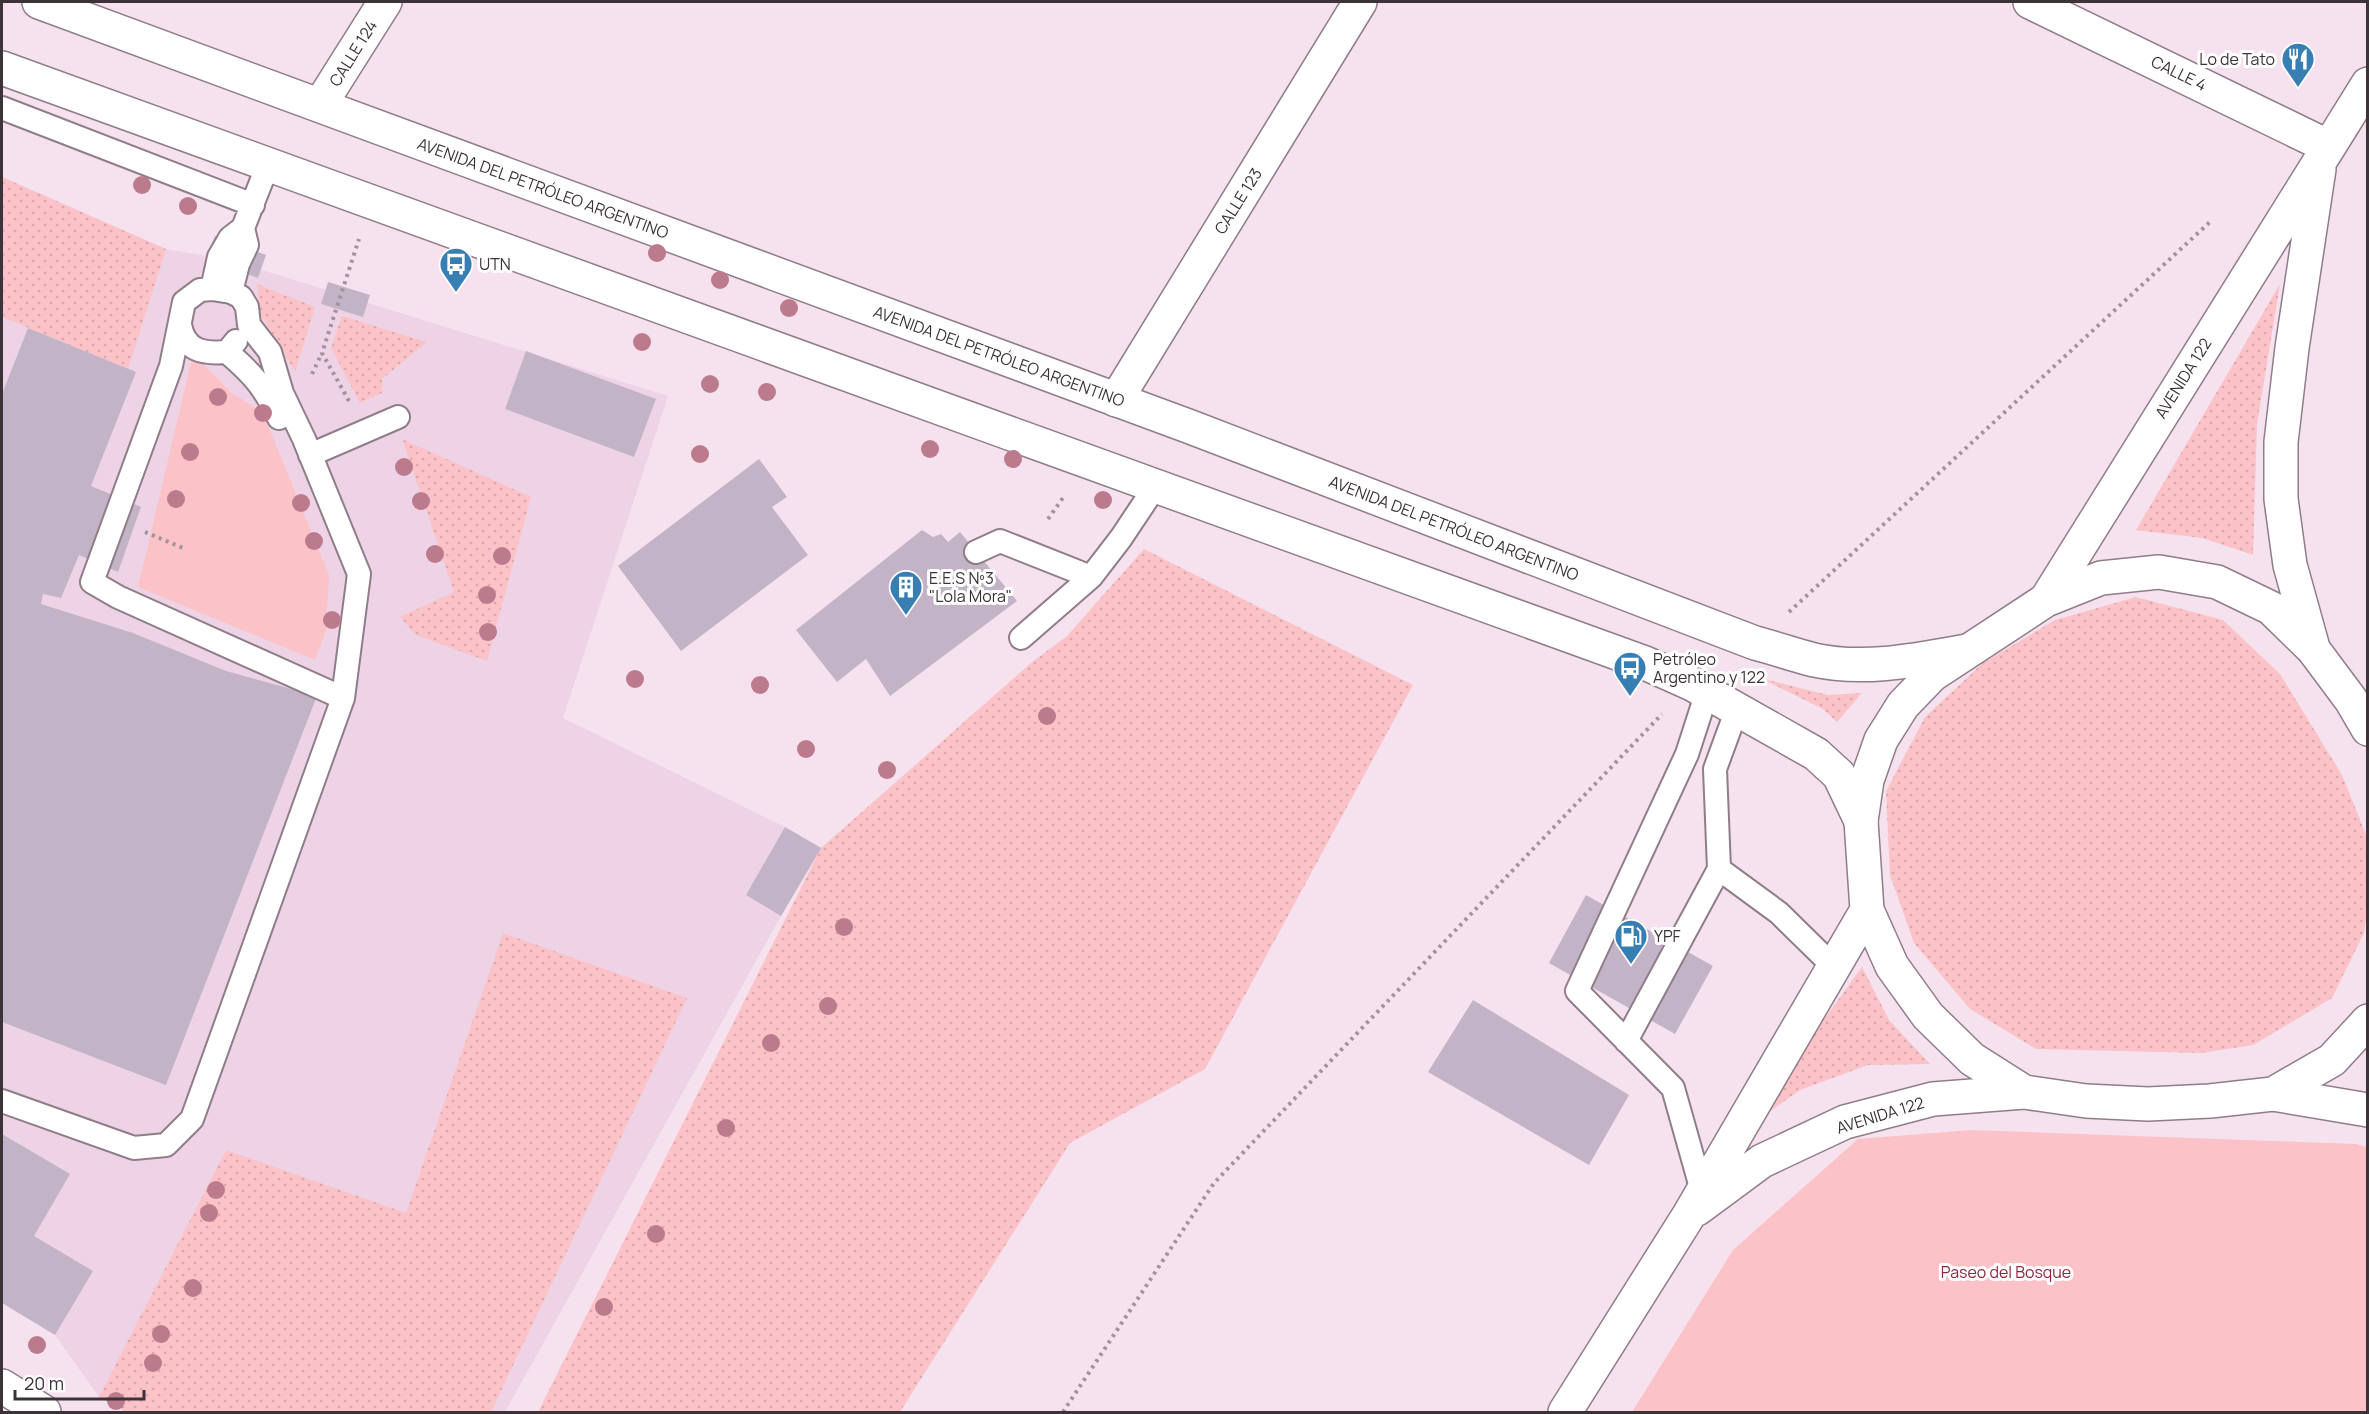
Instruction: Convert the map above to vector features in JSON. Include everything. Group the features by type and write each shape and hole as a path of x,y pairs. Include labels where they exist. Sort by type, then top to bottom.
{"main road":[{"name":"AVENIDA DEL PETRÓLEO ARGENTINO","path":"39,2 1116,400 1755,643 1816,660 1864,664 1907,661 1967,651"},
{"name":"CALLE 124","path":"320,105 385,2"},
{"name":"CALLE 123","path":"1116,400 1360,2"},
{"name":"CALLE 4","path":"2030,2 2324,150"},
{"path":"2,68 267,167 1157,484 1645,663 1699,688 1816,754 1839,775 1861,821"},
{"name":"AVENIDA 122","path":"2046,600 2324,150 2366,88"},
{"name":"AVENIDA 122","path":"2313,649 2290,565 2281,500 2281,442 2292,348 2324,150"},
{"path":"2367,729 2351,700 2313,649 2271,608 2217,582 2159,572 2101,578 2046,600 1932,675 1903,705 1881,740 1867,780 1861,821 1867,910 1892,966 1928,1016 1972,1059 2024,1092 2086,1101 2148,1104 2210,1101 2272,1094 2367,1110"},
{"name":"AVENIDA 122","path":"1565,1413 1695,1203 1867,910"},
{"path":"2272,1094 2332,1060 2367,1021"},
{"name":"AVENIDA 122","path":"1695,1203 1762,1161 1845,1122 1933,1099 2024,1092"},
{"path":"2,1386 44,1413"}],"lane":[{"path":"2,108 252,205"},
{"path":"222,290 238,264 246,245 243,228 267,167"},
{"path":"2,1101 134,1148 166,1145 192,1119 340,696 359,574 282,393 270,352 249,325 247,307 241,297 222,290 200,290 184,303 171,366 92,582 118,597 340,696"},
{"path":"180,325 182,336 190,346 213,353 227,352 252,372 267,393 311,486 346,575 340,696"},
{"path":"227,352 249,325"},
{"path":"310,455 398,417"},
{"path":"1021,638 1091,577 1121,538 1157,484"},
{"path":"976,552 1000,541 1091,577"},
{"path":"1695,1203 1673,1088 1577,991 1687,754 1699,688"},
{"path":"1626,1041 1719,869 1715,769 1737,709"},
{"path":"1719,869 1779,914 1833,967"}],"path":[{"path":"1755,643 2211,221"},
{"path":"349,271 322,353 347,395 361,433"},
{"path":"144,532 183,548"},
{"path":"1063,1413 1214,1183 1699,688"}],"shaded area":[{"path":"2,177 165,249 230,260 668,396 563,718 785,827 822,848 781,916 505,1412 126,1412 99,1397 55,1335 2,1303"}],"green space":[{"path":"2,177 166,249 128,369 2,317"},
{"path":"257,284 315,307 295,372 260,313"},
{"path":"2280,284 2257,424 2253,555 2202,538 2136,530"},
{"path":"342,316 427,342 382,379 382,393 360,403 331,348"},
{"path":"193,354 232,393 263,413 329,575 326,631 315,660 138,587"},
{"path":"402,439 531,497 487,661 416,635 400,617 454,592"},
{"path":"1144,549 1413,685 1205,1069 1070,1143 900,1412 538,1412 821,848 1031,663 1067,636"},
{"path":"2136,597 2223,620 2280,674 2342,775 2367,837 2368,905 2364,933 2332,998 2253,1045 2201,1053 2036,1049 1970,1009 1914,943 1890,875 1886,791 1925,717 1983,663 2055,620"},
{"path":"1760,678 1828,695 1862,693 1837,722 1823,709"},
{"path":"503,933 687,998 491,1412 126,1412 99,1397 226,1150 406,1213"},
{"path":"1862,967 1889,1020 1930,1064 1868,1065 1800,1090 1744,1130"},
{"name":"Paseo del Bosque","path":"1971,1130 2356,1144 2367,1147 2367,1412 1632,1412 1733,1250 1858,1139"}],"building":[{"path":"215,236 266,255 258,278 206,258"},
{"path":"328,282 370,295 363,317 321,304"},
{"path":"28,328 136,372 91,486 141,507 118,572 79,555 61,598 43,594 41,604 133,633 226,671 317,696 166,1085 2,1022 2,394"},
{"path":"526,351 656,399 634,457 505,409"},
{"path":"759,459 787,497 772,507 808,555 681,651 618,566"},
{"name":"E.E.S Nº3 \"Lola Mora\"","path":"922,530 933,537 941,534 948,542 960,532 1017,601 890,696 866,659 837,682 796,630"},
{"path":"785,827 821,848 781,916 746,895"},
{"name":"YPF","path":"1586,895 1713,966 1675,1034 1549,963"},
{"path":"1473,1000 1629,1095 1589,1165 1428,1072"},
{"path":"2,1134 70,1174 34,1236 93,1271 55,1335 2,1303"}],"place":[{"name":"Lo de Tato","path":"2298,88"},
{"name":"UTN","path":"456,293"},
{"name":"E.E.S Nº3 \"Lola Mora\"","path":"906,616"},
{"name":"Petróleo Argentino y 122","path":"1630,697"},
{"name":"YPF","path":"1631,965"}]}
